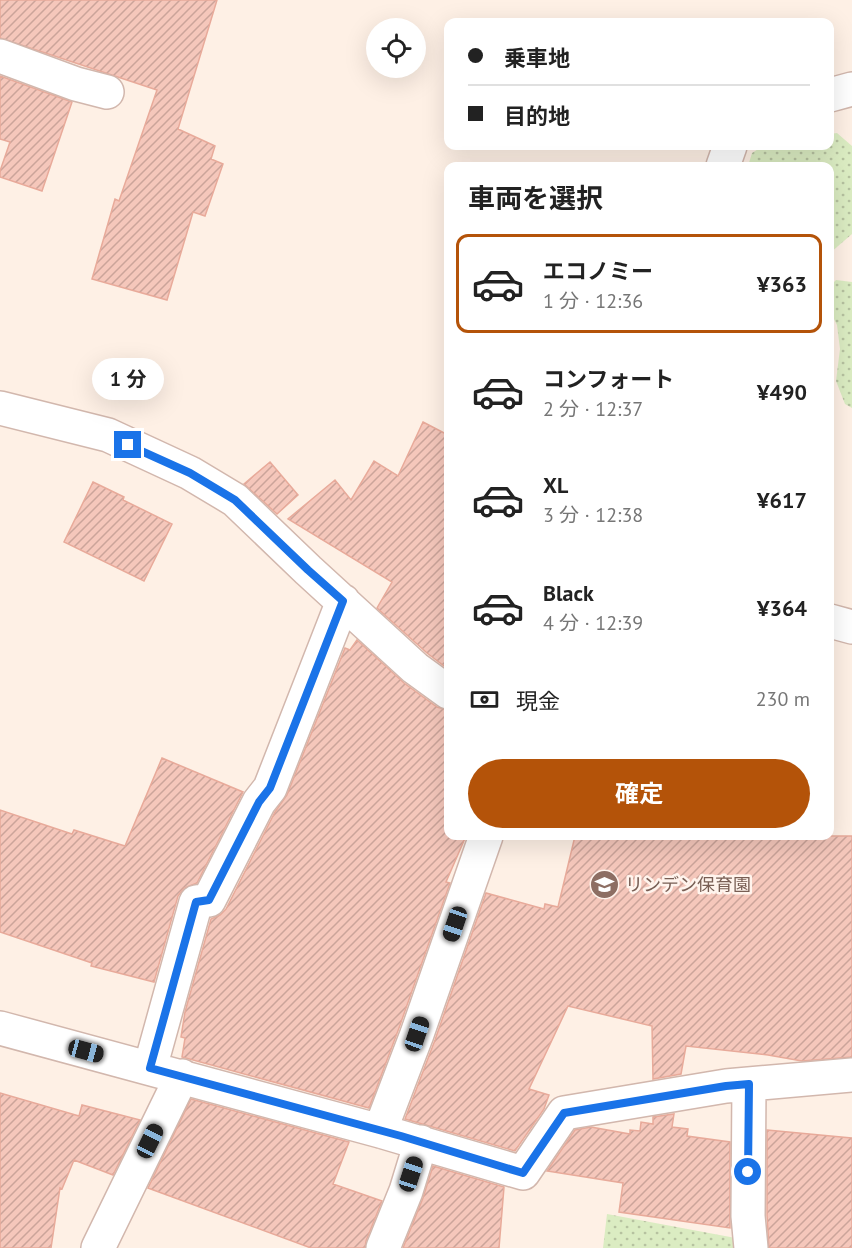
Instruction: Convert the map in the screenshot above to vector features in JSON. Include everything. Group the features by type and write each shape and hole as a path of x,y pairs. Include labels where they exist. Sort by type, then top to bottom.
{"street":[{"path":"0,56 76,84 107,92"},
{"path":"834,93 852,89"},
{"path":"0,408 108,435 190,473 235,500 416,668 444,689"},
{"path":"150,1068 196,902 209,900 259,802 270,788 343,601"},
{"path":"834,622 852,627"},
{"path":"380,1131 417,1034 485,840"},
{"path":"0,1028 421,1142 523,1173 564,1113 726,1086 852,1075"},
{"path":"98,1248 182,1076"},
{"path":"749,1084 748,1216 751,1248"},
{"path":"383,1248 406,1191 421,1142"}],"green space":[{"path":"834,133 837,133 852,146 852,234 834,250 834,162 749,162 752,153 757,150 834,150"},
{"path":"836,280 852,282 852,408 845,404 836,381 840,349 834,319 834,282"},
{"path":"607,1214 741,1239 740,1248 603,1248"}],"building":[{"path":"0,0 217,0 178,129 215,146 211,159 223,164 205,216 193,212 167,300 92,279 115,199 119,201 157,90 0,38"},
{"path":"0,76 72,102 42,191 0,177 10,142 0,139"},
{"path":"423,422 444,433 444,666 377,608 392,582 288,519 335,480 351,500 374,461 398,476"},
{"path":"270,462 298,495 277,514 244,484"},
{"path":"93,482 124,497 123,500 172,524 144,581 64,542"},
{"path":"357,640 404,683 437,707 444,709 444,840 464,840 446,882 450,883 369,1108 182,1057 185,1038 181,1037 185,1012 211,919 226,909 275,812 287,795 345,648 350,650"},
{"path":"162,758 243,792 197,883 184,888 178,896 154,982 91,966 92,963 0,932 0,810 72,834 74,830 125,846"},
{"path":"834,836 852,836 852,1057 802,1061 686,1046 681,1074 653,1079 652,1026 568,1006 529,1089 549,1095 544,1109 515,1151 405,1119 486,893 544,909 545,904 558,907 574,840 834,840"},
{"path":"0,1093 79,1116 82,1105 140,1120 113,1175 74,1160 62,1189 60,1188 51,1248 0,1248"},
{"path":"191,1099 349,1142 333,1184 382,1201 365,1248 311,1248 148,1188"},
{"path":"674,1114 672,1127 688,1129 687,1136 730,1142 730,1228 619,1212 623,1183 547,1171 575,1130 591,1127 630,1134 630,1130 640,1131 641,1122 653,1124 653,1117"},
{"path":"767,1130 852,1138 852,1248 769,1248"},
{"path":"433,1166 504,1187 499,1248 403,1248"}],"place":[{"name":"リンデン保育園","path":"604,884"}],"route":[{"path":"128,445 190,473 235,500 343,601 270,788 259,802 209,900 196,902 150,1068 401,1136 523,1173 564,1113 749,1084 748,1172"}]}
